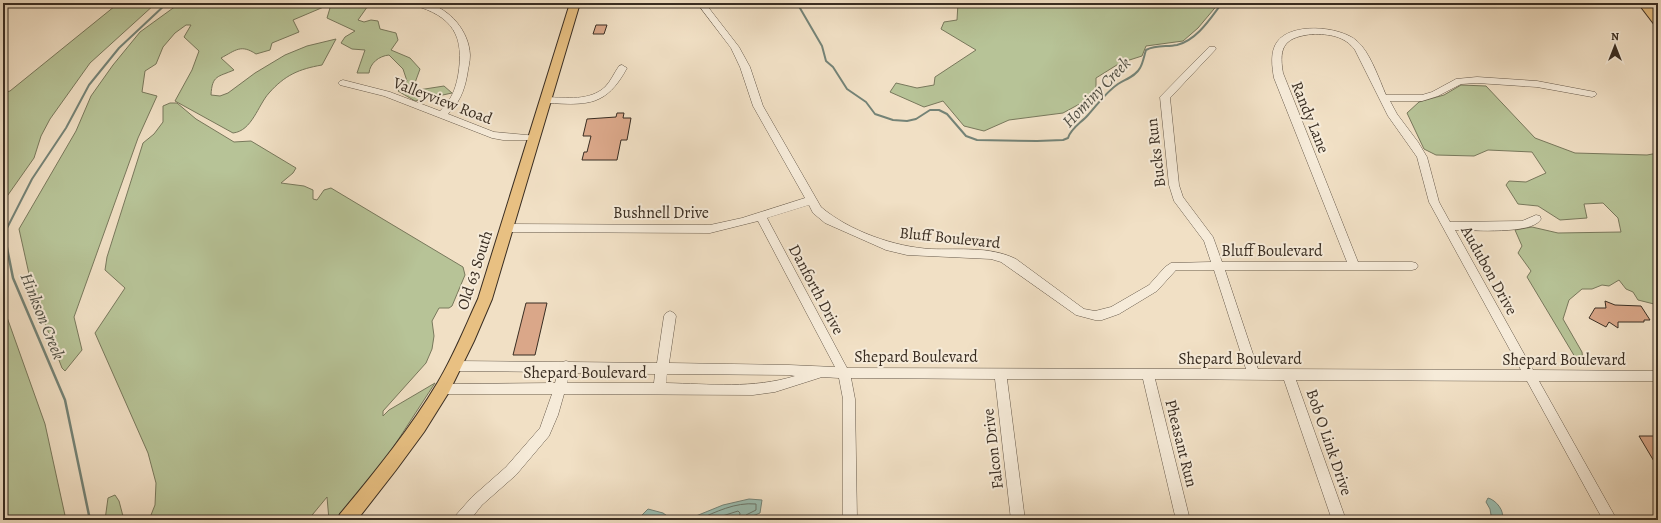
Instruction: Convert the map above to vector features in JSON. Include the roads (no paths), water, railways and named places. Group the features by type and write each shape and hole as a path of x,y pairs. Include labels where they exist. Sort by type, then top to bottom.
{"highway":[{"path":"1644,3 1658,21"}],"main road":[{"name":"Old 63 South","path":"346,520 386,471 430,408 455,366 484,299 576,3"}],"street":[{"path":"416,3 434,9 446,16 460,33 465,45 465,61 459,92 455,100 442,116"},
{"name":"Bluff Boulevard","path":"701,3 735,47 745,67 758,106 817,210 825,218 886,246 907,251 991,255 1004,258 1012,262 1076,310 1091,316 1106,315 1122,307 1153,288 1172,267 1354,265 1412,266"},
{"name":"Randy Lane","path":"1346,38 1321,31 1308,32 1286,37 1281,41 1278,47 1276,67 1279,78 1354,265"},
{"name":"Audubon Drive","path":"1346,38 1358,48 1395,118 1421,154 1425,164 1434,202 1610,520"},
{"name":"Bucks Run","path":"1212,49 1165,97 1175,192 1209,240 1219,266 1254,375"},
{"path":"547,100 582,101 595,98 610,87 622,68"},
{"path":"1384,98 1422,98 1435,94 1459,81 1478,80 1537,84 1592,94"},
{"name":"Valleyview Road","path":"343,84 388,94 492,135 509,138 534,138"},
{"name":"Bushnell Drive","path":"506,228 693,229 725,226 761,217 812,200"},
{"name":"Danforth Drive","path":"761,217 844,373 849,398 850,520"},
{"path":"1447,226 1523,225 1536,219"},
{"path":"659,390 670,316"},
{"name":"Shepard Boulevard","path":"455,366 663,367 844,373 1658,376"},
{"path":"461,520 477,502 512,471 545,432 561,388 566,366"},
{"name":"Shepard Boulevard","path":"442,389 561,388 753,390 775,387 821,372"},
{"name":"Falcon Drive","path":"1000,374 1018,520"},
{"name":"Pheasant Run","path":"1148,375 1183,520"},
{"name":"Bob O Link Drive","path":"1288,375 1340,520"}],"water":[{"path":"1488,498 1494,501 1501,509 1503,516 1502,519 1497,519 1491,515 1490,509 1486,502"},
{"path":"749,499 762,500 760,513 743,520 673,520 696,516 723,505"},
{"path":"648,509 663,513 673,520 637,520"}],"waterway":[{"name":"Hinkson Creek","path":"5,232 32,179 66,128 89,85 119,48 167,3"},
{"name":"Hominy Creek","path":"797,3 822,46 826,61 833,67 847,89 866,102 875,114 893,120 907,121 916,119 930,110 939,110 947,114 966,136 977,140 1037,141 1063,140 1068,138 1069,134 1074,128 1088,115 1102,98 1118,84 1138,71 1142,64 1146,50 1150,48 1177,45 1191,39 1208,22 1222,3"},
{"name":"Hinkson Creek","path":"5,231 4,233 13,278 65,400 90,520"}]}
